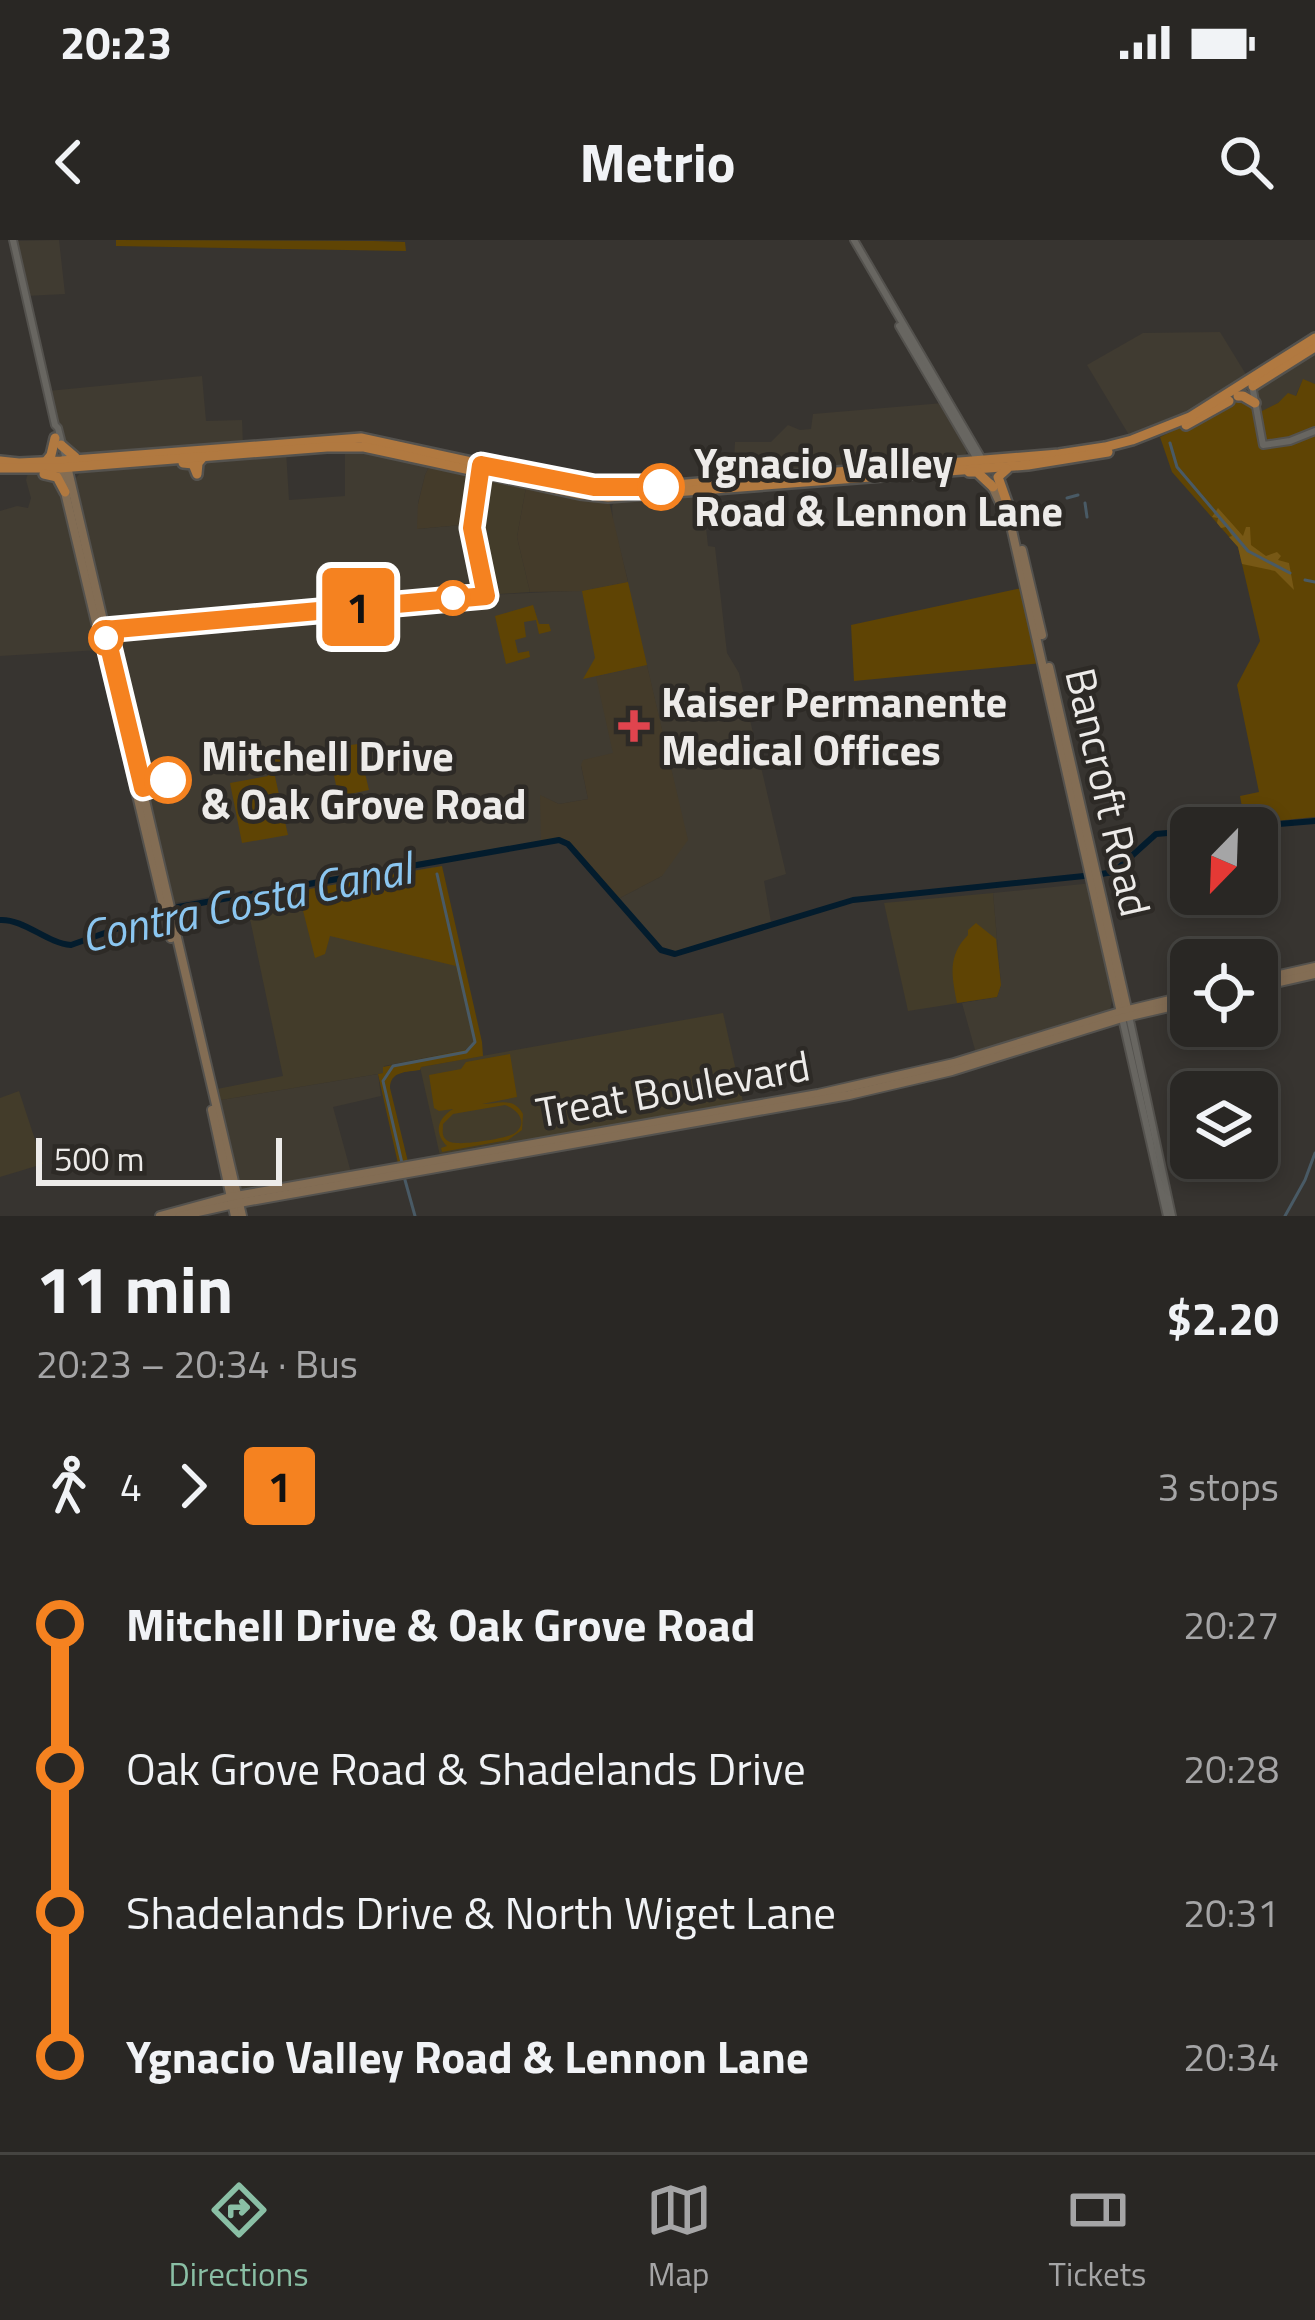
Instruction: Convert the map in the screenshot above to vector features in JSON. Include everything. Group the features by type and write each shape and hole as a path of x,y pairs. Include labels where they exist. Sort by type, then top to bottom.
{"highway":[{"path":"3,466 104,465 364,447 608,497 956,466 1132,440 1190,417 1315,342"},
{"path":"1010,511 998,478 1005,469 1093,455 1174,431 1208,416 1251,384"},
{"path":"1238,396 1255,403"},
{"path":"1174,431 1190,417"},
{"path":"57,436 68,454 80,459"},
{"path":"45,461 57,436"},
{"path":"3,466 361,438 556,480 625,489 956,466 977,472 993,487"},
{"path":"956,466 971,446"},
{"path":"984,463 1028,464"},
{"path":"3,466 16,472 51,474 69,492"}],"main road":[{"name":"Bancroft Road","path":"984,463 1011,526 1119,991"},
{"name":"Bancroft Road","path":"984,463 1010,511 1031,587 1124,1014"},
{"path":"64,464 167,909"},
{"path":"104,465 80,473 69,492 238,1216"},
{"path":"1084,848 1093,857"},
{"path":"1278,979 1315,971"},
{"path":"1098,1018 1119,991 1144,1006"},
{"name":"Treat Boulevard","path":"181,1216 235,1200 849,1095 952,1071 1144,1006 1170,1002"},
{"name":"Treat Boulevard","path":"160,1216 818,1094 958,1062 1098,1018 1170,1004"}],"street":[{"path":"13,240 64,464"},
{"path":"851,240 984,463"},
{"path":"1251,384 1263,445 1315,431"},
{"path":"971,446 984,463"},
{"name":"Bancroft Road","path":"1124,1014 1170,1216"}],"shaded area":[{"path":"59,240 65,294 25,296 13,241"},
{"path":"116,240 405,242 406,251 116,246"},
{"path":"1220,332 1250,381 1211,405 1132,440 1087,365 1143,333"},
{"path":"1315,347 1315,384 1303,380 1295,397 1288,395 1257,414 1253,386"},
{"path":"202,376 206,421 242,420 243,446 81,459 64,450 48,391"},
{"path":"1303,379 1315,384 1315,817 1278,821 1278,807 1242,807 1240,796 1259,792 1237,685 1260,641 1238,547 1172,472 1160,437 1238,396 1250,399 1258,413 1288,393 1296,396"},
{"path":"943,403 969,446 964,458 733,480 735,442 771,442 788,425 811,429 813,414"},
{"path":"345,446 432,461 418,503 418,529 472,524 486,595 572,591 628,581 613,522 612,506 618,496 702,490 708,546 715,547 727,653 739,673 786,874 764,881 771,922 670,953 618,899 662,876 673,778 647,666 614,753 581,766 588,799 559,804 541,796 541,841 168,904 74,483 80,473 104,465 286,451 289,500 345,496"},
{"path":"432,461 480,471 472,524 417,529 418,504"},
{"path":"480,471 527,482 517,537 530,592 486,595 472,528"},
{"path":"28,473 51,474 60,481 99,650 0,656 0,511 28,508"},
{"path":"527,482 608,497 628,582 582,591 530,592 517,537"},
{"path":"1218,508 1243,536 1250,527 1251,545 1266,556 1277,552 1278,560 1289,563 1294,590 1275,571 1242,564 1232,536 1212,517"},
{"path":"628,582 647,665 583,679 595,658 582,591"},
{"path":"1026,587 1043,663 854,681 851,625"},
{"path":"533,605 539,624 549,624 551,631 539,634 536,620 524,622 526,637 515,640 518,653 529,651 530,657 506,664 495,616"},
{"path":"647,665 688,840 662,876 618,899 566,840 541,841 540,795 559,804 588,799 583,760 613,753 596,677"},
{"path":"358,744 369,790 345,795 336,785 328,748"},
{"path":"294,750 295,766 274,772 288,835 242,843 230,783 268,776 266,760 224,772 214,759"},
{"path":"442,866 483,1056 421,1067 393,1078 390,1088 409,1166 399,1168 378,1074 383,1067 470,1049 474,1040 456,966 330,936 325,954 315,958 298,891"},
{"path":"434,867 474,1041 470,1049 384,1066 383,1073 215,1101 212,1090 283,1076 246,900"},
{"path":"1093,883 1115,988 1110,1009 1098,1019 977,1057 962,1003 997,997 1001,985 993,893"},
{"path":"993,893 1001,985 997,997 908,1011 884,903"},
{"path":"976,923 996,939 1001,985 997,997 957,1003 954,959"},
{"path":"723,1013 744,1106 441,1160 420,1067"},
{"path":"510,1054 517,1097 482,1104 515,1105 523,1114 522,1130 508,1140 442,1152 447,1146 440,1136 439,1126 453,1109 434,1108 429,1075 461,1069 466,1062","holes":["505,1105 521,1120 515,1133 461,1143 443,1136 443,1124 453,1114"]},
{"path":"378,1074 381,1096 333,1107 352,1176 237,1196 215,1101"},
{"path":"19,1091 43,1164 0,1177 0,1098"}],"waterway":[{"path":"1170,443 1177,467 1248,551 1290,573"},
{"path":"1067,498 1078,495"},
{"path":"1085,503 1087,517"},
{"path":"1305,580 1315,582"},
{"name":"Contra Costa Canal","path":"1278,824 1315,821"},
{"name":"Contra Costa Canal","path":"1101,874 1114,872 1156,834 1170,833"},
{"name":"Contra Costa Canal","path":"0,920 71,945 178,907 559,840 568,844 661,950 675,954 853,900 1084,876"},
{"path":"402,1163 383,1081 393,1066 466,1052 475,1042 437,874"},
{"path":"1285,1216 1315,1153"},
{"path":"405,1180 415,1216"}],"bus line":[{"name":"1","path":"168,780 143,788 105,630 486,596 472,528 481,465 594,487 661,487"}],"place":[{"name":"Ygnacio Valley Road & Lennon Lane","path":"661,487"},
{"name":"Kaiser Permanente Medical Offices","path":"634,726"},
{"name":"Mitchell Drive & Oak Grove Road","path":"168,780"}]}
